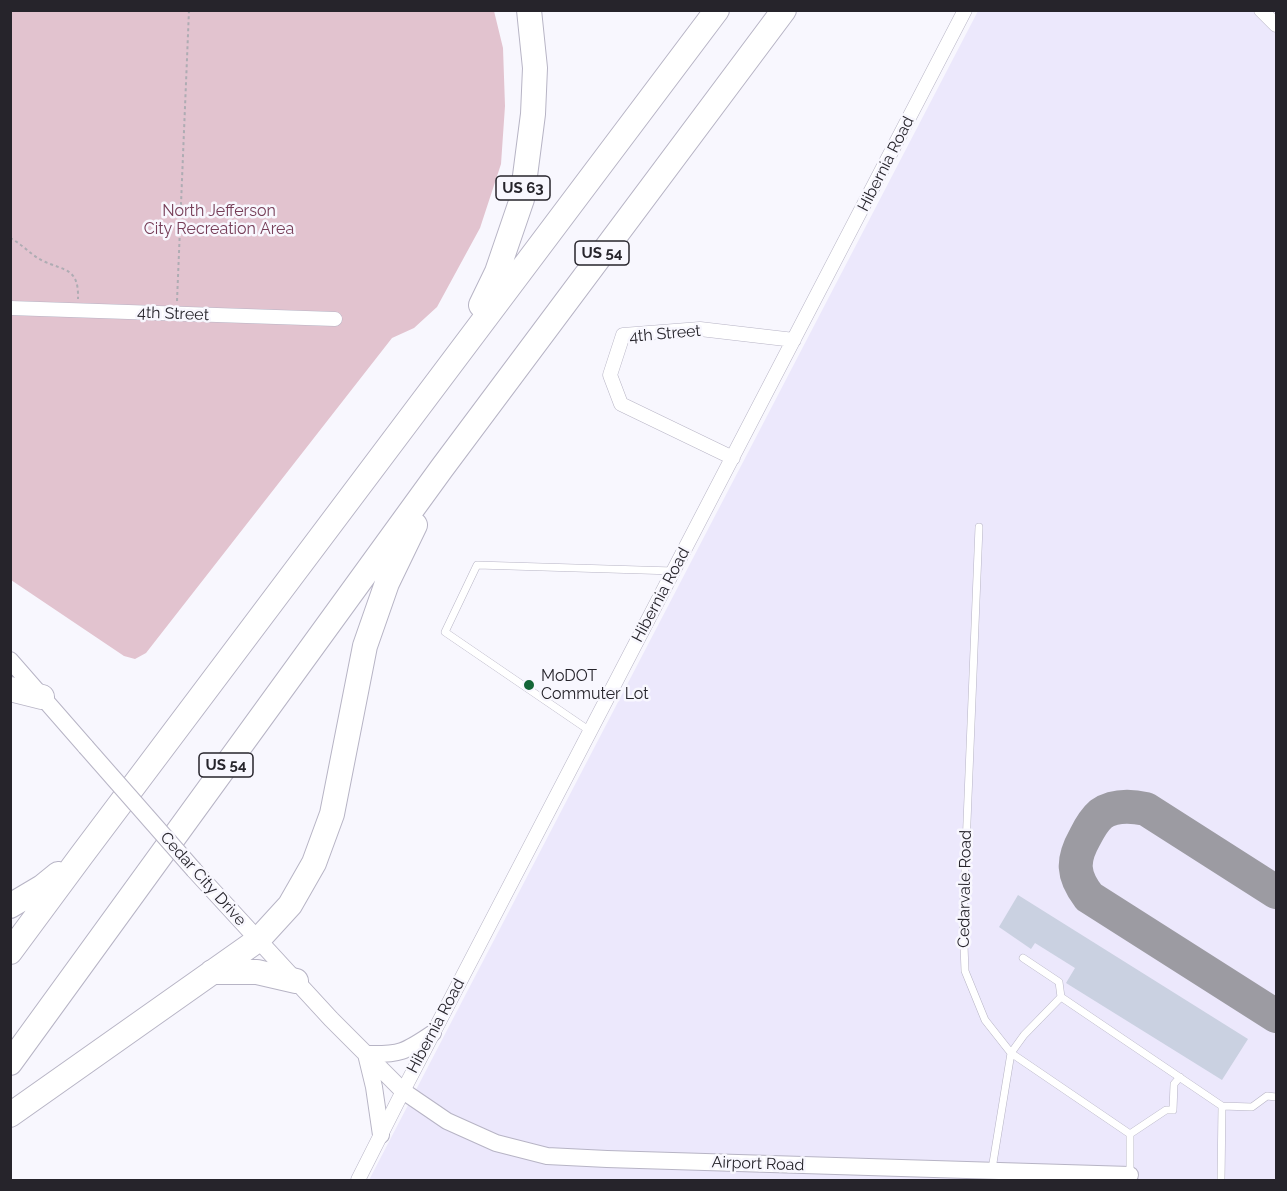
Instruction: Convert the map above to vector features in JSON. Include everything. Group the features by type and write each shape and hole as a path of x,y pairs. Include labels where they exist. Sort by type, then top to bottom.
{"highway":[{"name":"US 63","path":"458,353 497,273 522,200 533,114 535,68 529,10"},
{"path":"10,952 717,10"},
{"name":"US 54","path":"10,1063 442,468 784,10"},
{"path":"763,39 794,10"},
{"path":"10,1115 258,940 290,904 314,863 332,814 365,646 387,583 442,468"},
{"path":"10,689 42,697"},
{"path":"10,906 42,887 81,856"},
{"path":"212,972 257,972 296,981"}],"street":[{"name":"Hibernia Road","path":"358,1180 965,10"},
{"path":"1261,10 1276,25"},
{"name":"4th Street","path":"10,308 335,319"},
{"name":"4th Street","path":"733,458 621,404 610,375 623,335 700,329 794,340"},
{"name":"Cedar City Drive","path":"10,660 194,870 296,981 403,1091"},
{"path":"381,1135 374,1087 366,1054 390,1055 410,1049 433,1033"},
{"name":"Airport Road","path":"403,1091 447,1121 496,1143 547,1156 938,1175 991,1172 1130,1178"}],"lane":[{"name":"Cedarvale Road","path":"979,527 963,920 965,971 985,1020 1011,1053 1131,1134"},
{"path":"590,731 445,632 477,565 674,571"},
{"path":"1023,958 1059,982 1061,997 1222,1106 1252,1107 1267,1096 1276,1097"},
{"path":"991,1172 1011,1053 1024,1035 1061,997"},
{"path":"1130,1178 1131,1134 1166,1110 1173,1110 1174,1084 1180,1077"},
{"path":"1221,1180 1222,1106"}],"path":[{"path":"177,314 189,10"},
{"path":"10,238 42,261 68,270 73,275 78,288 78,310"}],"shaded area":[{"path":"978,11 1276,11 1276,1180 369,1180"}],"green space":[{"name":"North Jefferson City Recreation Area","path":"10,11 494,11 503,48 505,106 501,164 480,228 437,307 414,328 392,338 146,653 135,659 124,656 11,580"}],"building":[{"path":"1018,895 1248,1039 1222,1080 1066,983 1075,968 1035,943 1031,949 999,927"}],"taxiway":[{"path":"1276,892 1141,808 1117,808 1101,814 1088,831 1076,860 1079,882 1089,897 1276,1016"}],"place":[{"name":"MoDOT Commuter Lot","path":"529,685"}]}
